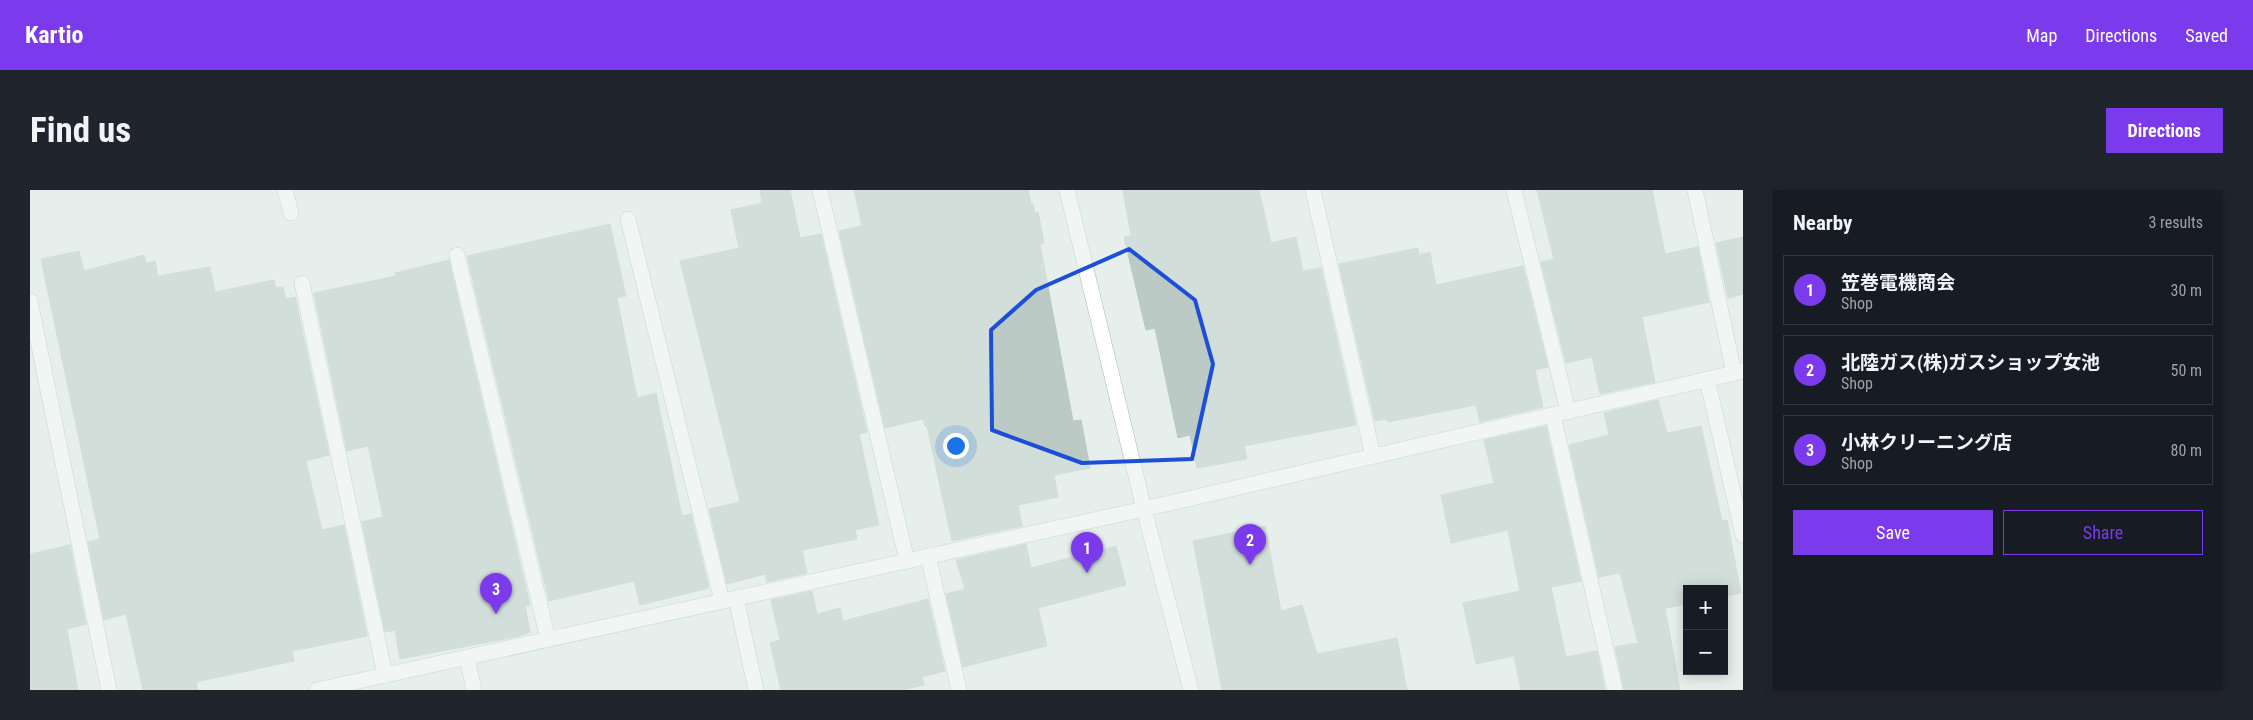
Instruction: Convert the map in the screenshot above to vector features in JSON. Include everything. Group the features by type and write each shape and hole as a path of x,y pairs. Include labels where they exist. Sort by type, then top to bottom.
{"street":[{"path":"285,190 291,213"},
{"path":"820,190 906,561"},
{"path":"1067,190 1144,509 1191,690"},
{"path":"1313,190 1373,456"},
{"path":"1514,190 1568,411"},
{"path":"317,690 1144,509 1739,372 1695,190"},
{"path":"628,219 729,600 756,690"},
{"path":"457,255 548,639"},
{"path":"302,283 385,675"},
{"path":"30,301 109,690"},
{"path":"1707,379 1743,535"},
{"path":"1553,415 1615,690"},
{"path":"928,556 959,690"},
{"path":"466,657 474,690"}],"highlighted area":[{"path":"1129,249 1195,300 1213,364 1192,459 1082,463 992,430 991,330 1036,290"}],"building":[{"path":"760,190 790,190 800,238 821,234 867,432 859,434 879,525 855,530 857,539 802,550 807,573 767,582 765,574 727,584 709,509 740,502 680,261 739,248 731,210 762,203"},
{"path":"854,190 1028,190 1031,205 1033,204 1035,213 1038,212 1044,243 1040,244 1073,421 1081,420 1090,468 1054,475 1058,497 1018,505 1022,526 952,541 927,426 925,426 923,419 885,428 839,231 862,226"},
{"path":"1123,190 1259,190 1271,243 1296,237 1303,271 1321,268 1356,425 1244,446 1247,459 1197,468 1190,435 1178,438 1155,328 1146,330 1124,237 1131,236"},
{"path":"1537,190 1652,190 1665,254 1698,247 1709,302 1642,317 1655,382 1600,394 1592,357 1566,363 1541,262 1554,259"},
{"path":"610,224 626,296 617,298 637,398 656,393 682,516 691,514 709,588 640,605 634,581 549,601 467,256"},
{"path":"1743,237 1743,294 1728,298 1716,243"},
{"path":"1418,248 1419,255 1430,252 1436,285 1523,266 1548,367 1535,370 1543,407 1480,422 1476,405 1388,422 1387,419 1375,421 1339,264"},
{"path":"79,251 84,271 144,255 146,263 155,261 158,276 210,267 215,292 274,280 276,288 283,287 286,299 295,297 329,455 306,461 322,530 344,525 367,636 292,651 294,661 196,682 198,690 143,690 126,614 104,620 88,542 100,539 41,259"},
{"path":"449,260 530,605 525,606 530,632 520,636 400,659 395,630 385,632 362,522 383,517 368,446 347,451 314,293 396,276 395,273"},
{"path":"1658,400 1667,433 1701,426 1722,521 1727,520 1741,593 1728,595 1728,585 1683,585 1683,605 1665,608 1680,690 1624,690 1615,647 1638,643 1620,573 1599,577 1569,445 1609,435 1604,413"},
{"path":"1546,426 1581,581 1551,587 1566,657 1597,651 1605,690 1521,690 1514,656 1476,664 1463,603 1520,591 1508,530 1451,543 1441,495 1494,483 1484,440"},
{"path":"1265,526 1281,611 1302,605 1317,654 1397,638 1407,690 1222,690 1193,541"},
{"path":"1026,544 1031,568 1116,546 1126,585 1038,608 1047,646 963,667 946,594 965,589 956,560"},
{"path":"70,545 86,624 67,629 78,690 30,690 30,554"},
{"path":"812,591 817,614 840,608 843,621 928,599 945,671 922,677 924,685 902,690 781,690 770,643 780,640 771,600"}],"place":[{"name":"北陸ガス(株)ガスショップ女池","path":"1250,565"},
{"name":"笠巻電機商会","path":"1087,573"},
{"name":"小林クリーニング店","path":"496,614"}]}
